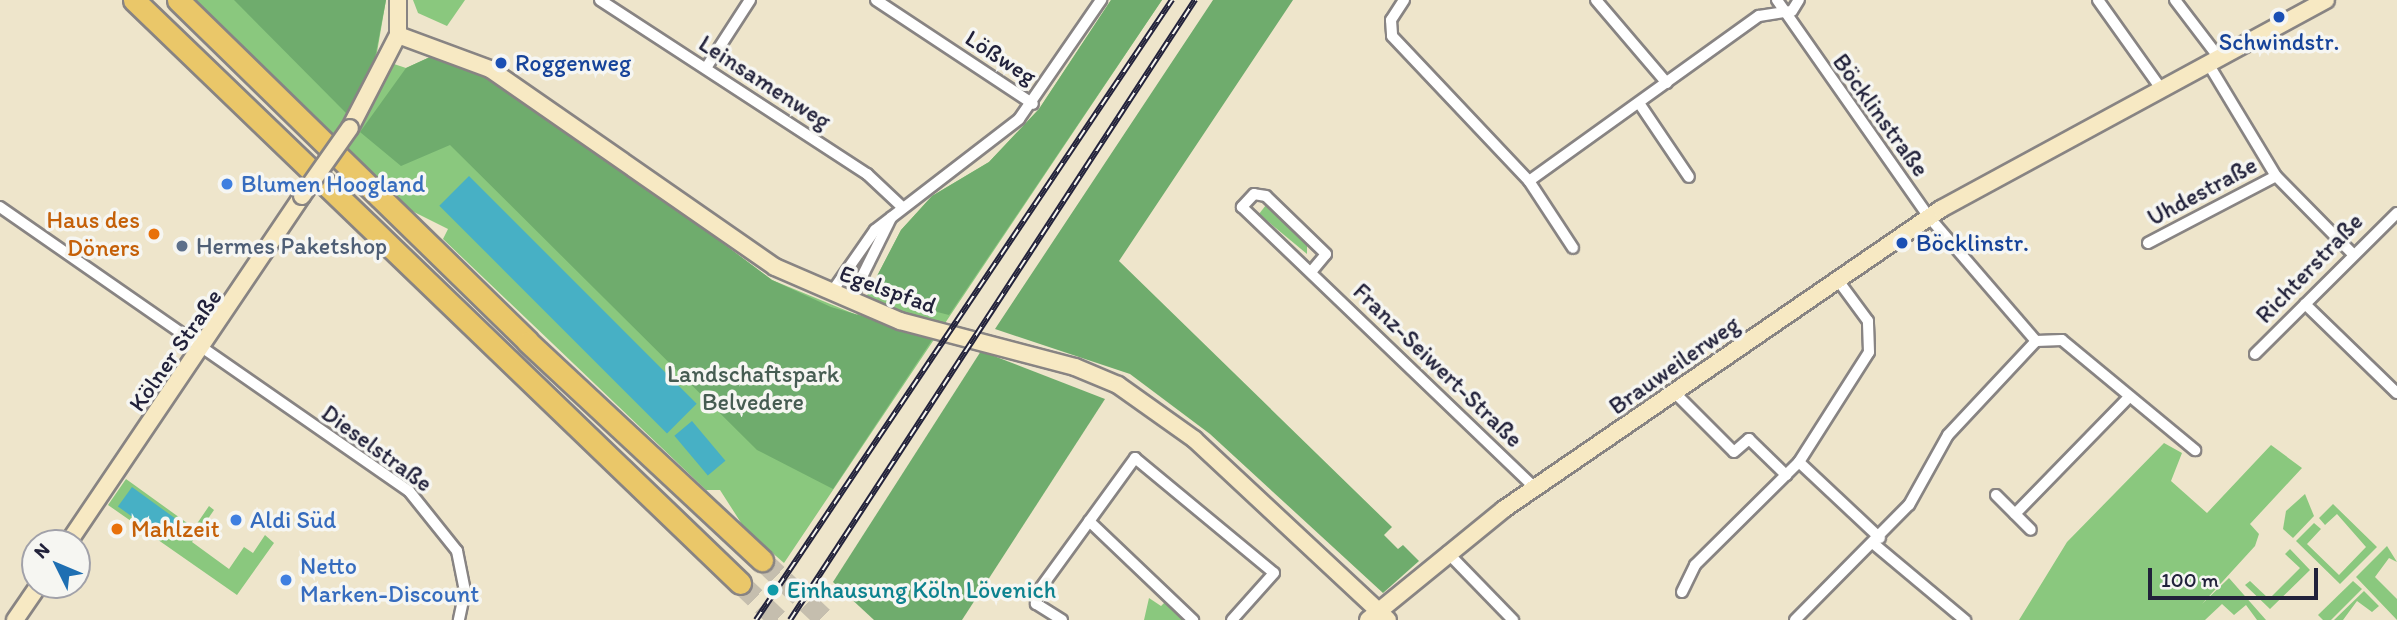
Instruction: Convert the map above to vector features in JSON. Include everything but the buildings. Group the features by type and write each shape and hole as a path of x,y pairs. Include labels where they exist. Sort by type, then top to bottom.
{"highway":[{"path":"134,0 740,583"},
{"path":"178,0 528,342 762,560"}],"street":[{"path":"398,0 398,35"},
{"name":"Leinsamenweg","path":"600,0 867,174 901,206"},
{"path":"706,68 750,0"},
{"name":"Lößweg","path":"876,0 1033,104"},
{"path":"831,293 901,206 995,141 1033,104 1101,0"},
{"path":"1404,0 1388,29 1529,181 1573,248"},
{"path":"1596,0 1667,83"},
{"path":"1529,181 1759,16 1776,0"},
{"name":"Böcklinstraße","path":"1776,0 1799,38 1929,217"},
{"path":"2098,0 2162,90"},
{"path":"2175,0 2214,62 2276,176 2352,253"},
{"name":"Brauweilerweg","path":"1378,617 1447,552 1535,488 1929,217 2321,1"},
{"path":"1759,16 1782,11 1798,2 1799,38"},
{"name":"Kölner Straße","path":"78,529 350,128 398,35"},
{"name":"Egelspfad","path":"398,35 490,69 738,245 831,293 1118,386 1194,439 1378,617"},
{"path":"1639,103 1689,177"},
{"name":"Uhdestraße","path":"2148,243 2276,176"},
{"name":"Franz-Seiwert-Straße","path":"1311,272 1326,254 1266,196 1254,194 1242,207 1535,488"},
{"name":"Dieselstraße","path":"0,207 408,491 434,518 463,568 459,620"},
{"name":"Richterstraße","path":"2255,354 2352,253 2396,212"},
{"path":"850,301 892,215"},
{"path":"1929,217 2036,341"},
{"path":"1682,592 1695,565 1799,463 1854,381 1873,336 1838,279"},
{"path":"2305,304 2397,393"},
{"path":"1795,620 1877,541 1909,505 1948,435 2036,341 2062,340 2195,450"},
{"path":"1675,393 1734,452 1749,439 1786,475"},
{"path":"2015,514 2129,397"},
{"path":"1062,620 1045,613 1035,598 1135,458 1274,573 1232,620"},
{"path":"1799,463 1877,541 1965,620"},
{"path":"1996,495 2031,530"},
{"path":"1089,521 1193,620"},
{"path":"1447,552 1513,620"},
{"path":"15,620 29,599"}],"green space":[{"name":"Landschaftspark Belvedere","path":"196,0 386,0 376,58 406,68 430,57 525,96 772,280 857,315 901,230 932,196 989,162 1039,109 1111,0 1162,0 784,563 745,529 720,490 706,490 443,239 448,229 408,209"},
{"path":"234,0 386,0 375,58 347,114"},
{"path":"413,0 465,0 447,26 418,13"},
{"path":"1111,0 1162,0 949,315 902,303 877,276 901,230 932,196 989,162 1039,109"},
{"path":"1213,0 1293,0 1119,261 1392,527 1384,535 1398,549 1403,545 1419,561 1383,593 1210,434 1130,374 995,329"},
{"path":"430,57 473,68 525,96 772,280 831,307 934,337 833,489 757,450 450,145 401,166 360,132 406,68"},
{"path":"1266,205 1307,244 1307,254 1259,214"},
{"path":"981,351 1105,399 962,620 874,620 833,582"},
{"path":"2164,443 2182,453 2171,481 2207,513 2271,445 2302,468 2250,524 2259,534 2255,546 2202,604 2229,578 2266,620 2257,620 2246,605 2234,615 2222,604 2205,620 2019,620 2067,542"},
{"path":"126,479 194,528 209,506 214,510 192,542 229,569 244,547 253,553 265,535 274,543 237,595 108,505"},
{"path":"2305,494 2314,516 2293,538 2283,529 2286,511"},
{"path":"2333,504 2377,547 2340,584 2296,541 2314,523 2321,529 2307,544 2339,575 2366,547 2337,514 2325,525 2319,518"},
{"path":"2387,546 2397,562 2389,558 2375,577 2397,599 2397,620 2356,577"},
{"path":"2290,549 2310,570 2270,609 2245,585 2250,581 2269,599 2300,568 2285,554"},
{"path":"2353,581 2362,589 2331,620 2323,620 2318,615"},
{"path":"2364,591 2379,606 2372,612 2357,601 2343,620 2334,620"},
{"path":"1149,598 1161,606 1166,601 1188,620 1144,620"}],"water":[{"path":"469,176 697,404 667,433 439,206"},
{"path":"692,421 725,461 708,476 674,436"},
{"path":"132,487 180,522 166,541 118,506"}],"tunnel":[{"path":"762,560 826,620"},
{"path":"740,583 779,620"}],"railway":[{"path":"756,620 1172,0"},
{"path":"790,620 1195,0"}],"place":[{"name":"Schwindstr.","path":"2279,17"},
{"name":"Roggenweg","path":"501,63"},
{"name":"Blumen Hoogland","path":"227,184"},
{"name":"Haus des Döners","path":"154,234"},
{"name":"Böcklinstr.","path":"1902,243"},
{"name":"Hermes Paketshop","path":"182,246"},
{"name":"Aldi Süd","path":"236,520"},
{"name":"Mahlzeit","path":"117,529"},
{"name":"Netto Marken-Discount","path":"286,580"},
{"name":"Einhausung Köln Lövenich","path":"773,590"}]}
